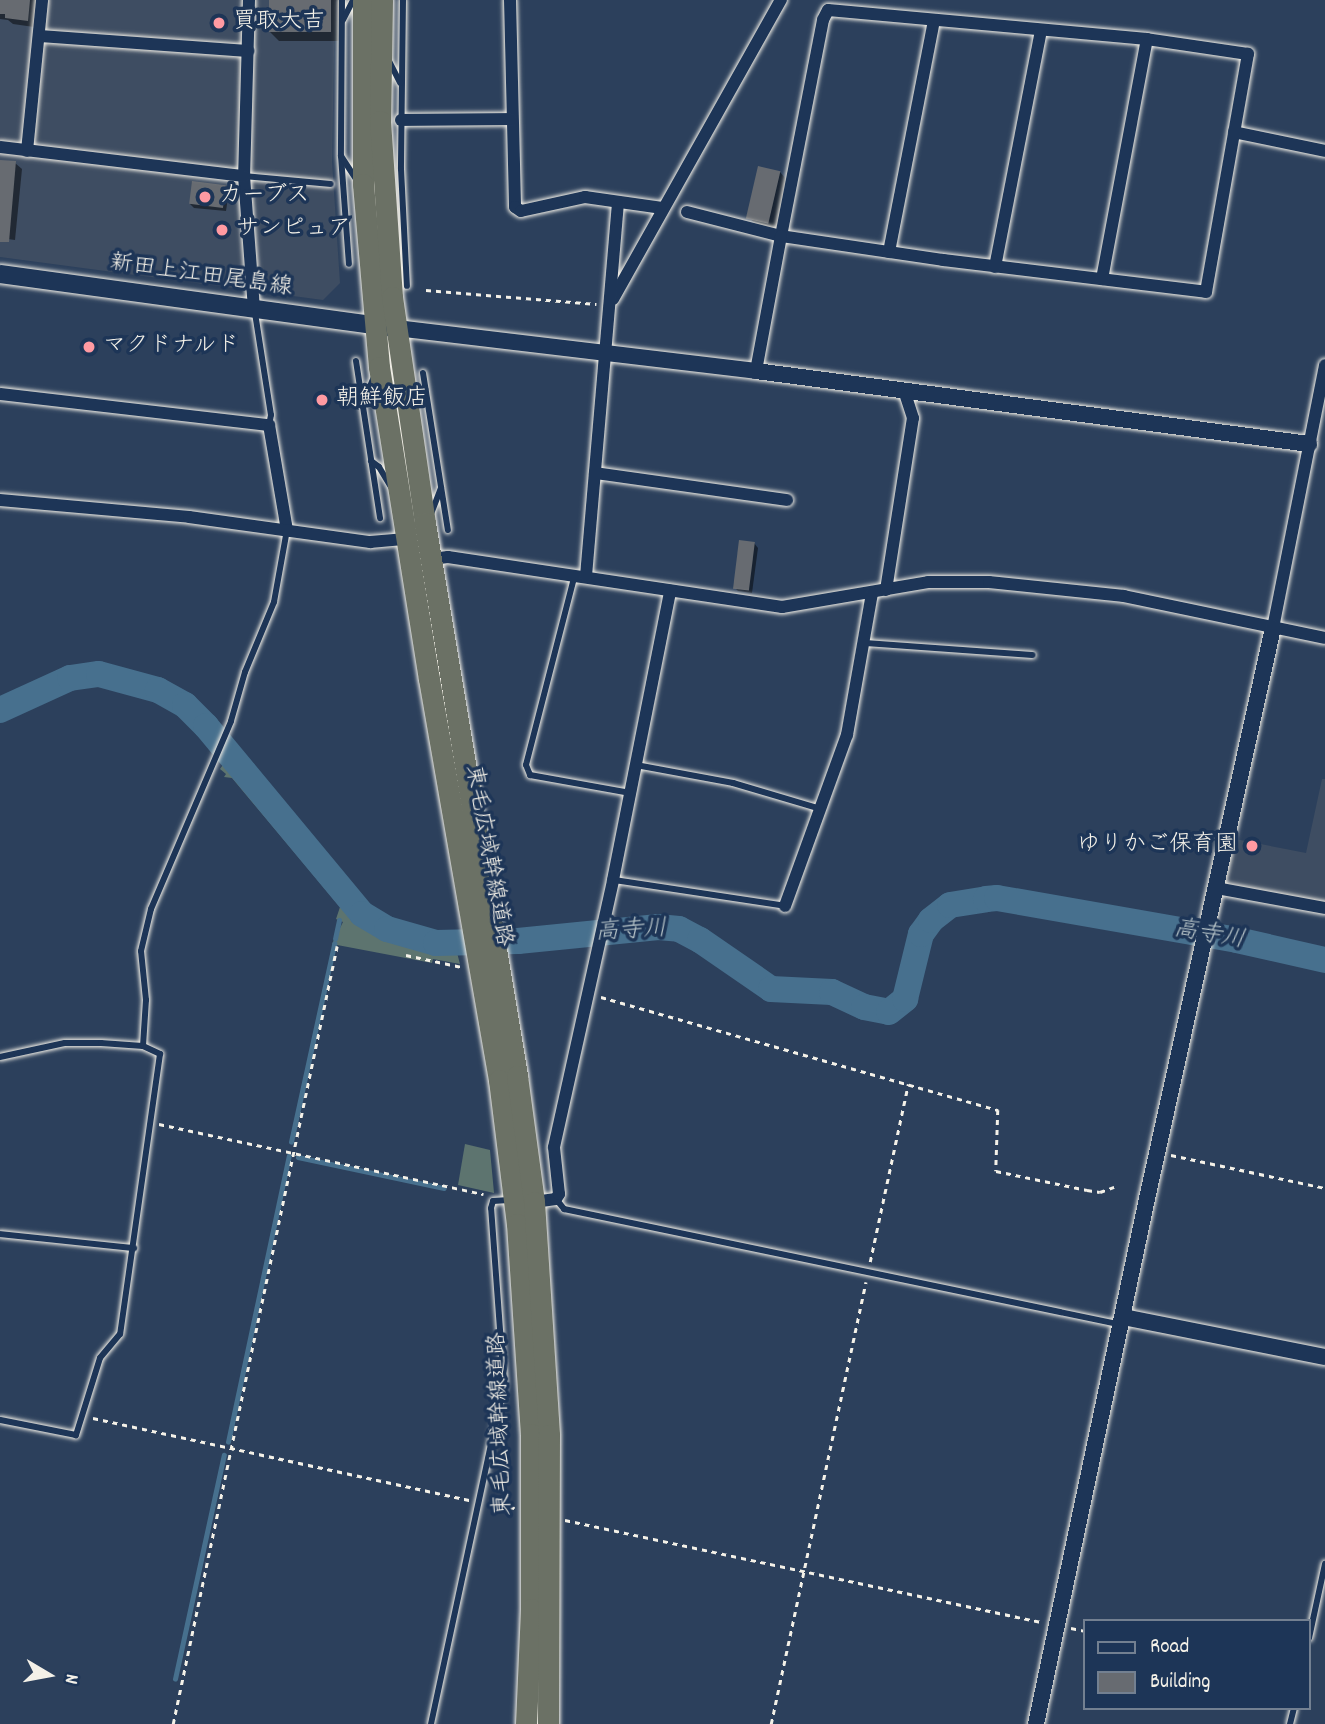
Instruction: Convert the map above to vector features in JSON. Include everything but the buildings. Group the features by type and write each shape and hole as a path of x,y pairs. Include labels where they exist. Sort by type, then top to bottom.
{"highway":[{"name":"東毛広域幹線道路","path":"363,0 363,184 385,326 410,397 425,523 483,930 514,1201 549,1435 548,1724"},
{"name":"東毛広域幹線道路","path":"382,0 385,326 379,367 406,539 483,930"},
{"name":"東毛広域幹線道路","path":"514,1201 527,1356 532,1509 526,1724"}],"main road":[{"name":"新田上江田尾島線","path":"0,274 385,326"}],"street":[{"path":"27,151 43,0"},
{"path":"249,0 244,176 254,309"},
{"path":"510,0 515,207 521,211 585,197 662,208"},
{"path":"609,305 781,0"},
{"path":"687,212 781,236 995,267 1206,292 1248,54 1147,39 828,10 823,20 781,236 756,371"},
{"path":"889,252 934,21"},
{"path":"995,267 1041,30"},
{"path":"39,36 248,51"},
{"path":"1102,279 1147,39"},
{"path":"401,120 511,119"},
{"path":"1234,131 1325,151"},
{"path":"0,147 244,176"},
{"path":"581,575 595,473 618,202"},
{"path":"385,326 756,371 1309,444"},
{"path":"1036,1724 1157,1152 1273,628 1325,365"},
{"path":"886,590 913,418 904,391"},
{"path":"0,394 269,425 288,530"},
{"path":"595,473 787,500"},
{"path":"0,500 82,505 370,542 406,539"},
{"path":"431,559 444,556 782,607 928,582 989,582 1124,596 1325,638"},
{"path":"514,1201 556,1199 559,1194 554,1147 613,880 670,591"},
{"path":"785,906 847,735 873,593"},
{"path":"1216,888 1325,908"},
{"path":"1122,1321 1325,1357"}],"lane":[{"path":"342,0 341,156 349,264"},
{"path":"341,22 353,0"},
{"path":"403,0 401,169 407,286"},
{"path":"382,49 400,83"},
{"path":"341,156 349,164 353,176 363,184"},
{"path":"384,194 393,186 401,169"},
{"path":"244,176 331,184"},
{"path":"254,309 271,415 269,425"},
{"path":"356,361 380,518"},
{"path":"360,393 368,391 379,367"},
{"path":"423,373 448,530"},
{"path":"419,413 430,423"},
{"path":"371,461 379,467 386,483 399,496"},
{"path":"425,523 435,508 434,498 440,488"},
{"path":"143,1046 146,1000 141,951 151,909 218,755 245,672 274,602 288,530"},
{"path":"581,575 526,765 530,775 631,793"},
{"path":"865,643 1033,655"},
{"path":"636,765 733,783 822,809"},
{"path":"613,880 785,906"},
{"path":"0,1057 65,1044 143,1046 160,1054 120,1334 100,1357 76,1435 0,1420"},
{"path":"556,1199 564,1209 1122,1321"},
{"path":"431,1724 504,1384 491,1208 514,1201"},
{"path":"0,1234 134,1248"},
{"path":"1311,1629 1325,1564"}],"path":[{"path":"426,290 609,305"},
{"path":"173,1724 337,946"},
{"path":"406,955 464,968 485,960"},
{"path":"588,995 998,1110 996,1171 1100,1192 1114,1187"},
{"path":"771,1724 908,1084"},
{"path":"152,1122 514,1201"},
{"path":"1157,1152 1325,1188"},
{"path":"80,1416 478,1502 532,1509"},
{"path":"574,1521 1084,1632"}],"shaded area":[{"path":"0,0 335,0 332,162 340,283 323,300 0,257"},
{"name":"ゆりかご保育園","path":"1322,779 1325,779 1325,904 1225,883 1235,839 1306,853"}],"green space":[{"path":"225,762 363,923 382,935 406,942 437,950 456,949 460,964 433,959 432,963 332,944 343,922 336,919 340,907 232,778 224,777 226,774 220,769"},
{"path":"465,1144 490,1150 494,1193 458,1185"}],"waterway":[{"name":"高寺川","path":"0,710 70,678 99,674 158,690 185,705 206,726 362,914 387,929 436,943 518,941 658,927 679,929 700,940 771,989 832,992 864,1007 889,1012 905,999 921,934 931,920 950,905 986,899 997,898 1237,940 1325,960"},
{"path":"335,939 339,920"},
{"path":"291,1142 334,944"},
{"path":"228,1442 289,1156"},
{"path":"298,1157 444,1188"},
{"path":"175,1679 224,1455"}],"place":[{"name":"買取大吉","path":"219,23"},
{"name":"カーブス","path":"205,197"},
{"name":"サンピュア","path":"222,230"},
{"name":"マクドナルド","path":"89,347"},
{"name":"朝鮮飯店","path":"322,400"},
{"name":"ゆりかご保育園","path":"1252,846"}]}
